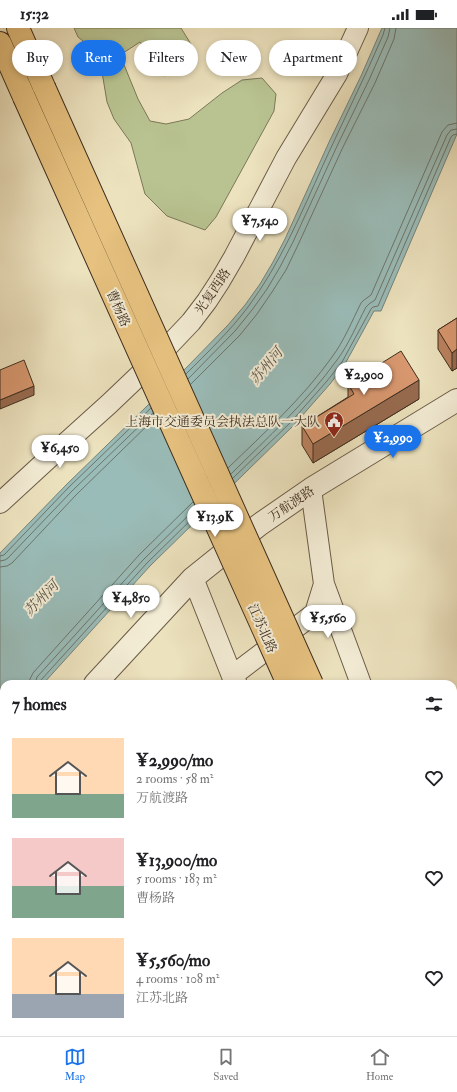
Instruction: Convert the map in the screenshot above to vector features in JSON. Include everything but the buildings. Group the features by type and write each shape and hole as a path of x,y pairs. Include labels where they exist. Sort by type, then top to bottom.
{"main road":[{"name":"曹杨路","path":"18,28 255,558"},
{"name":"曹杨路","path":"0,43 238,573"},
{"name":"江苏北路","path":"255,558 310,680"},
{"name":"江苏北路","path":"238,573 286,680"}],"street":[{"name":"光复西路","path":"0,503 109,404 146,368 191,322 207,301 234,257 286,158 337,74 358,28"},
{"name":"万航渡路","path":"99,680 192,578 259,525 310,489 457,400"},
{"path":"310,489 324,584 360,680"},
{"path":"192,578 235,680 315,613 324,584"}],"green space":[{"path":"74,28 181,28 188,40 134,40 134,46 126,51 126,40 82,40 78,37"},
{"path":"126,70 138,99 150,121 166,124 189,119 222,93 242,80 262,78 276,94 274,111 216,217 205,230 167,216 145,194 131,143 114,119 107,102 103,76 126,76"}],"water":[{"name":"苏州河","path":"382,28 457,28 457,134 381,311 374,311 345,364 330,384 293,426 150,566 47,680 0,680 0,553 66,485 187,367 228,325 245,305 260,284 285,239"}],"place":[{"name":"上海市交通委员会执法总队一大队","path":"334,438"}]}
